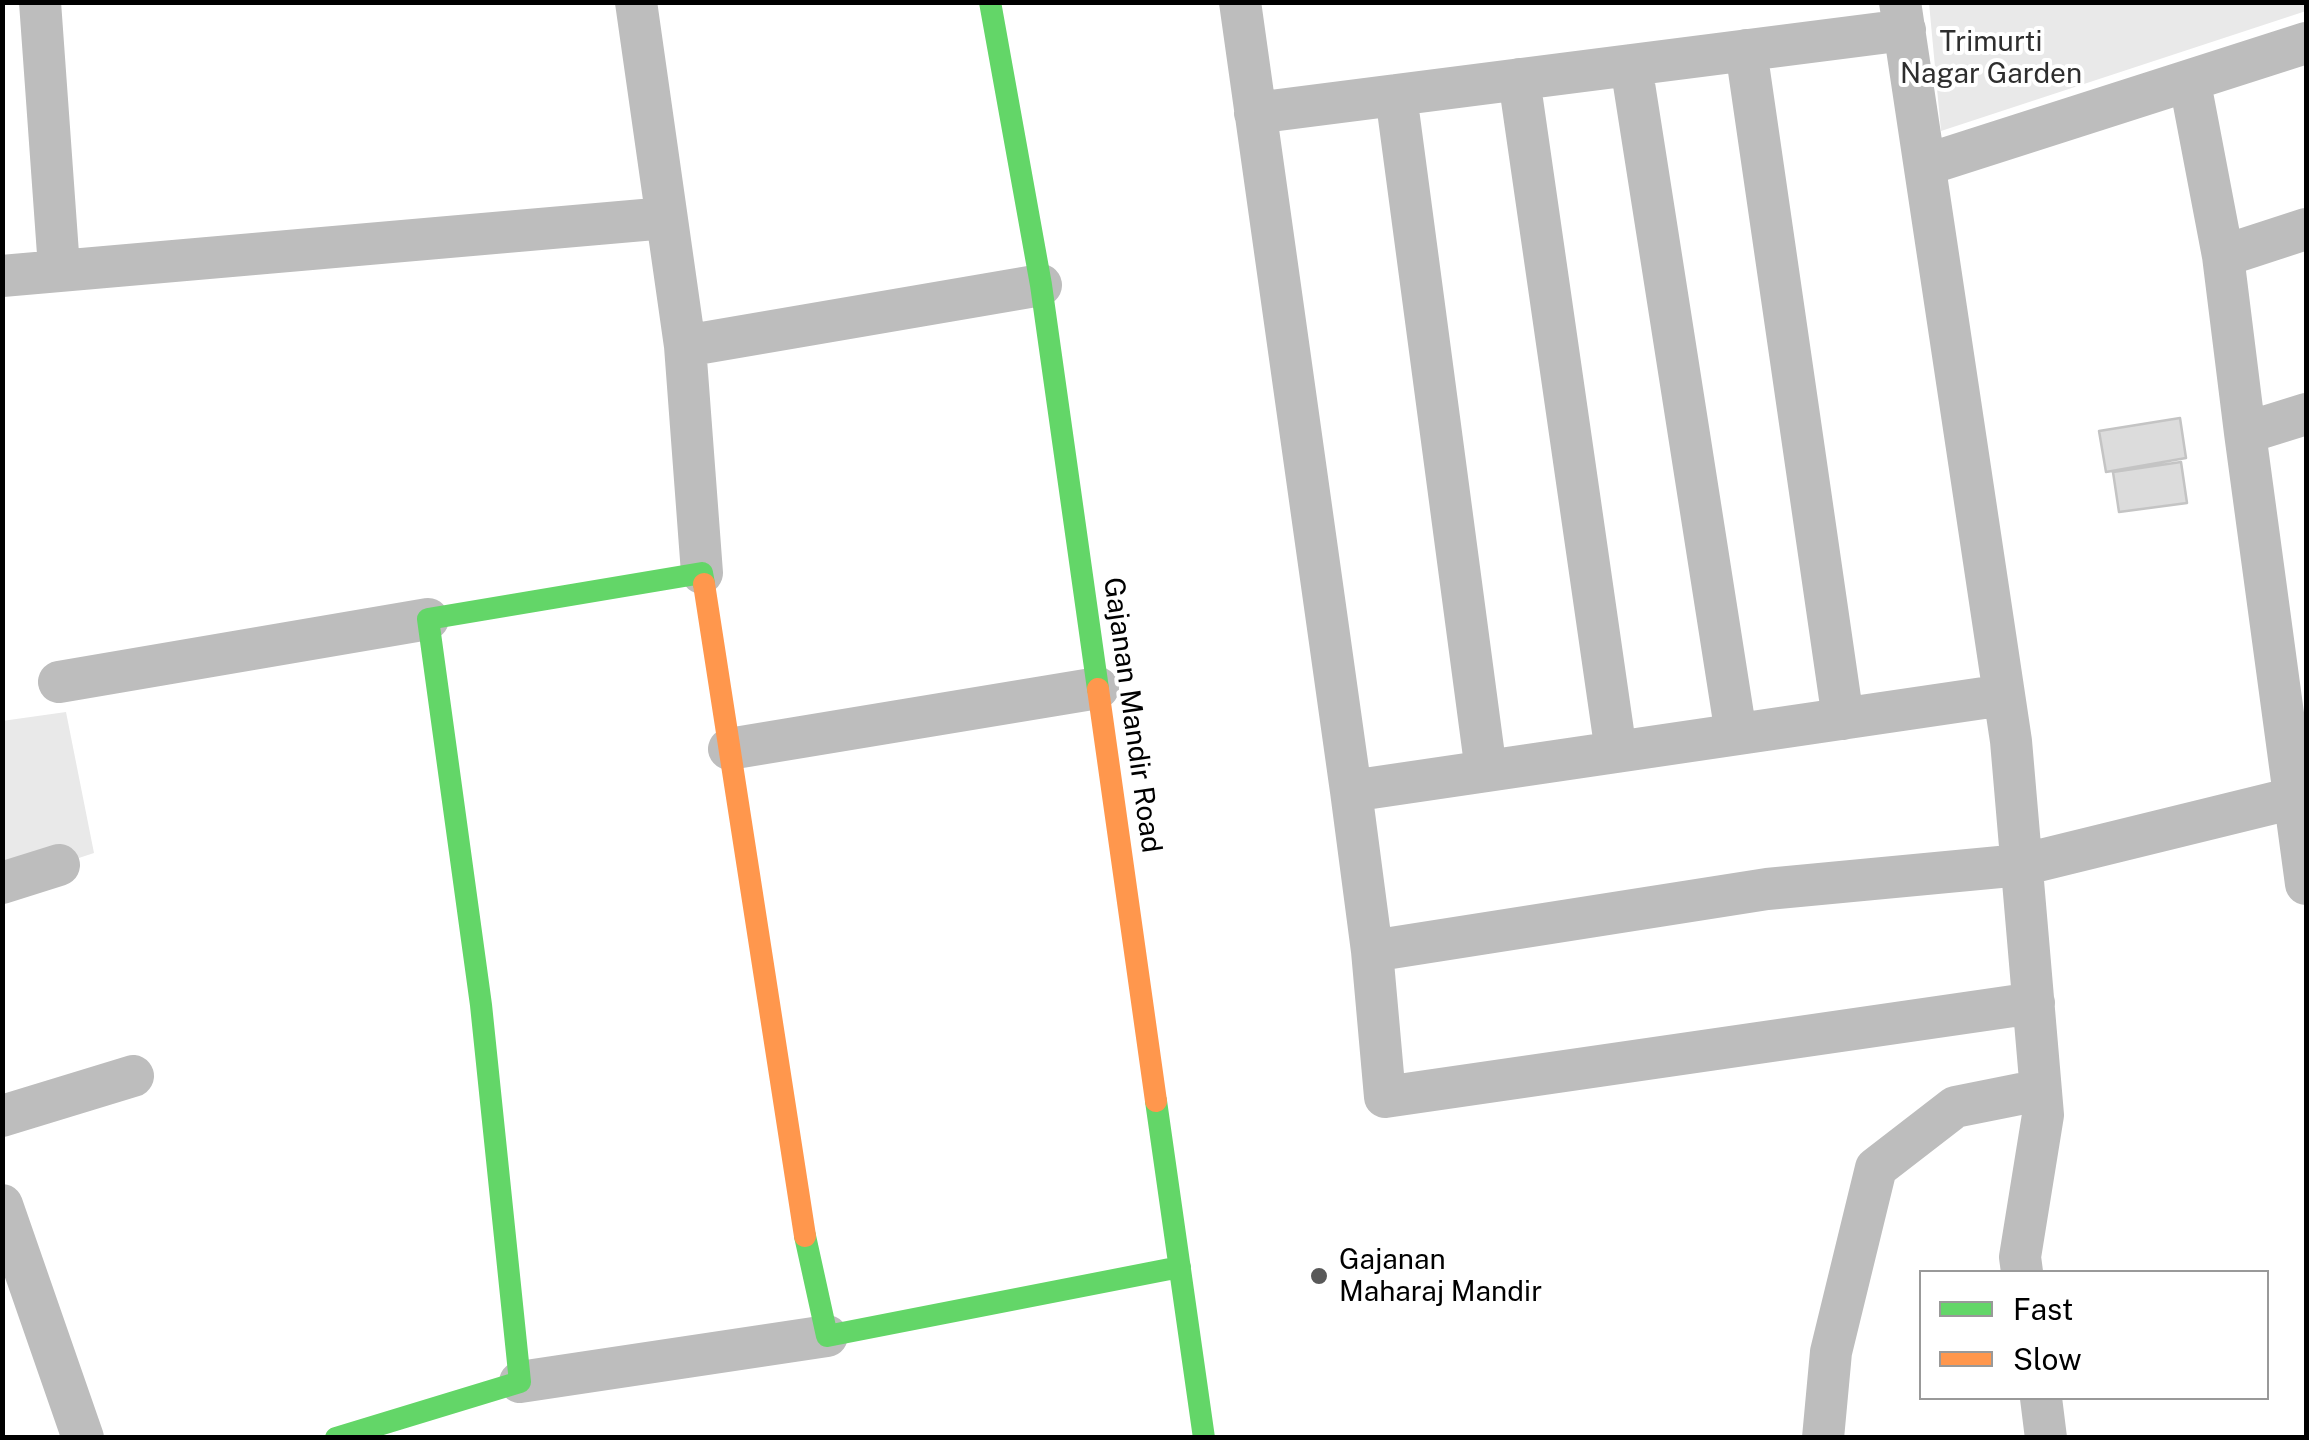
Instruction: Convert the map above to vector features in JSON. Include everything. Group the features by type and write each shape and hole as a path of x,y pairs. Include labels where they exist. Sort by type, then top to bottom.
{"street":[{"path":"40,2 60,268"},
{"path":"636,2 684,346 702,573 812,1281 827,1336"},
{"name":"Gajanan Mandir Road","path":"990,2 1042,285 1204,1438"},
{"path":"1240,2 1351,791 1372,951 1385,1097 2034,1003"},
{"path":"1256,113 1746,50 1903,16 2004,695 2021,864 2043,1116 2020,1258 2022,1270"},
{"path":"1924,165 2306,43"},
{"path":"1746,50 1843,719"},
{"path":"1632,65 1736,734"},
{"path":"1519,79 1616,752"},
{"path":"2190,82 2223,256 2245,433 2289,600 2306,884"},
{"path":"1396,95 1486,771"},
{"path":"2,276 666,218"},
{"path":"2223,256 2306,229"},
{"path":"684,346 1042,285"},
{"path":"2245,433 2306,414"},
{"path":"58,682 702,573"},
{"path":"428,619 481,1005 520,1382"},
{"path":"729,749 1098,688"},
{"path":"1351,791 2004,695"},
{"path":"1372,951 1767,889 2021,864 2299,798"},
{"path":"2,883 59,865"},
{"path":"2,1116 133,1076"},
{"path":"1823,1438 1831,1352 1876,1168 1954,1107 2040,1090"},
{"path":"2,1205 84,1438"},
{"path":"336,1438 520,1382 827,1336 1180,1267"},
{"path":"2040,1400 2046,1438"}],"green space":[{"name":"Trimurti Nagar Garden","path":"2306,2 2306,11 1941,131 1929,3"},
{"path":"66,712 94,853 3,883 2,721"}],"building":[{"path":"2180,418 2186,458 2106,472 2099,431"},
{"path":"2181,462 2187,503 2119,512 2113,472"}],"traffic: fast":[{"path":"990,2 1041,285 1098,689"},
{"path":"336,1438 520,1382 481,1005 428,619 702,573 704,584"},
{"path":"1156,1101 1204,1438"},
{"path":"805,1236 827,1336 1180,1267"}],"traffic: slow":[{"path":"704,584 805,1236"},
{"path":"1098,689 1156,1101"}],"place":[{"name":"Gajanan Maharaj Mandir","path":"1319,1276"}]}
